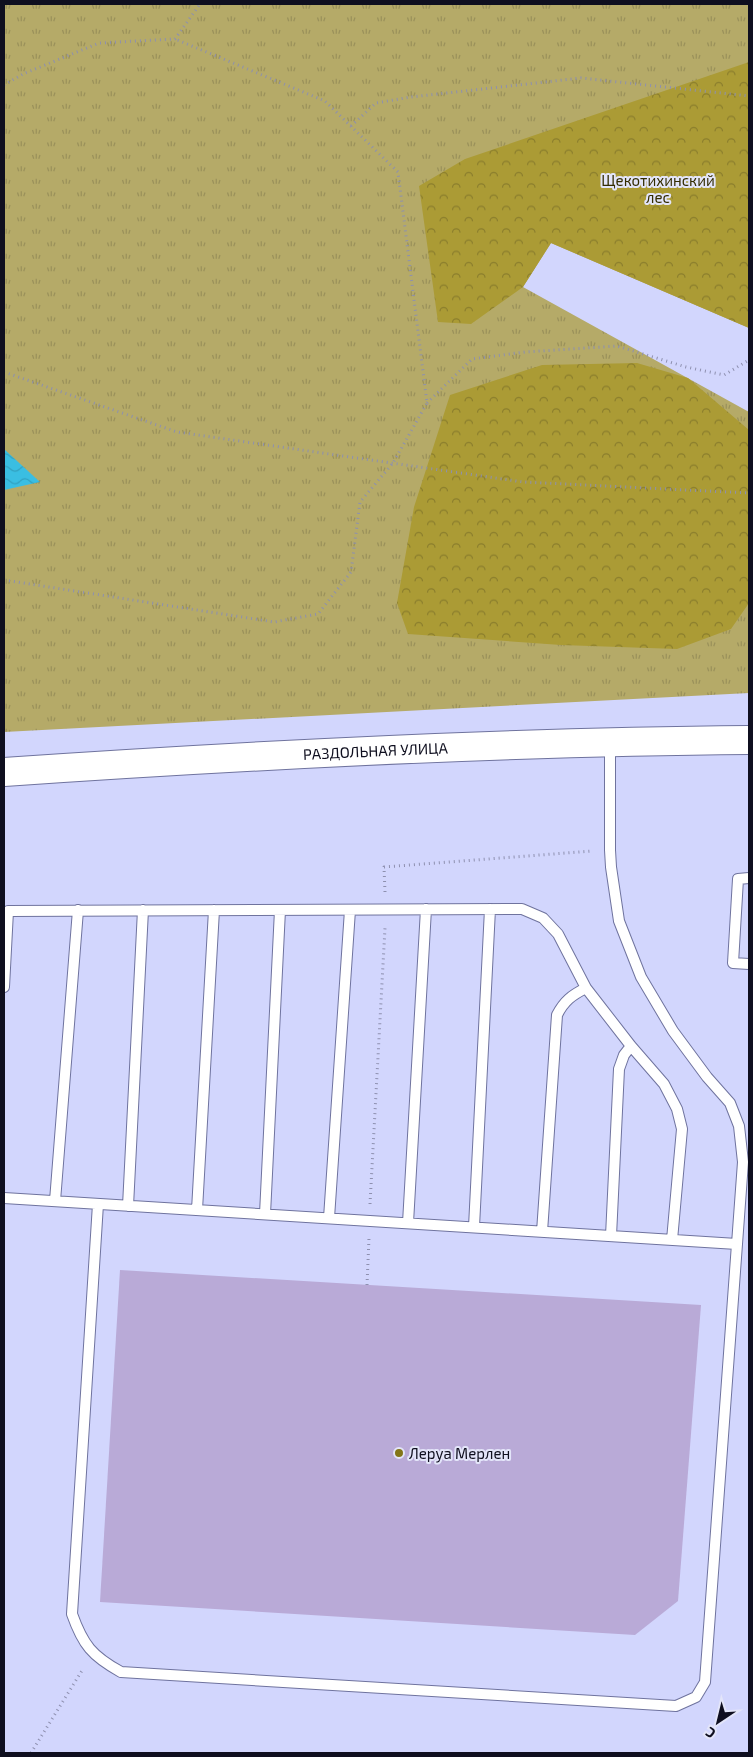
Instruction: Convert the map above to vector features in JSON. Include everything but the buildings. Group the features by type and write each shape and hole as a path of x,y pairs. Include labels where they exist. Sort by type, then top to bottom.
{"main road":[{"name":"РАЗДОЛЬНАЯ УЛИЦА","path":"4,772 177,760 610,741 749,740"}],"lane":[{"path":"98,1204 72,1614 80,1636 93,1653 105,1663 121,1672 676,1706 696,1697 705,1682 743,1162 739,1126 730,1103 707,1077 674,1031 646,985 619,921 610,850 610,741"},
{"path":"749,878 738,879 733,963 749,964"},
{"path":"4,987 8,911 522,909 542,918 558,934 586,988 631,1046 664,1084 677,1109 682,1129 672,1240"},
{"path":"55,1201 78,910"},
{"path":"128,1206 143,910"},
{"path":"197,1210 214,910"},
{"path":"265,1214 280,910"},
{"path":"329,1218 350,910"},
{"path":"408,1223 426,910"},
{"path":"474,1227 490,910"},
{"path":"542,1232 557,1015 569,997 586,988"},
{"path":"611,1236 619,1069 624,1055 631,1046"},
{"path":"4,1198 737,1244"}],"path":[{"path":"175,39 200,4"},
{"path":"4,85 23,74 99,43 175,39 325,101 398,172 427,403"},
{"path":"351,126 376,103 411,96 581,78 749,96"},
{"path":"4,580 274,622 318,614 351,572 360,502 393,463 427,403 472,359 525,352 617,346 686,367 724,375 749,360"},
{"path":"4,372 177,432 523,482 749,493"},
{"path":"31,1753 93,1653"}],"green space":[{"path":"4,4 749,4 749,328 551,243 523,287 749,412 749,693 4,732"},
{"name":"Щекотихинский лес","path":"749,62 749,328 551,243 523,287 471,324 438,322 419,186 465,159"},
{"path":"637,363 688,378 749,430 749,603 731,629 677,649 561,645 408,634 397,603 414,507 450,395 542,365"}],"water":[{"path":"4,449 40,482 4,490"}],"place":[{"name":"Леруа Мерлен","path":"399,1453"}]}
